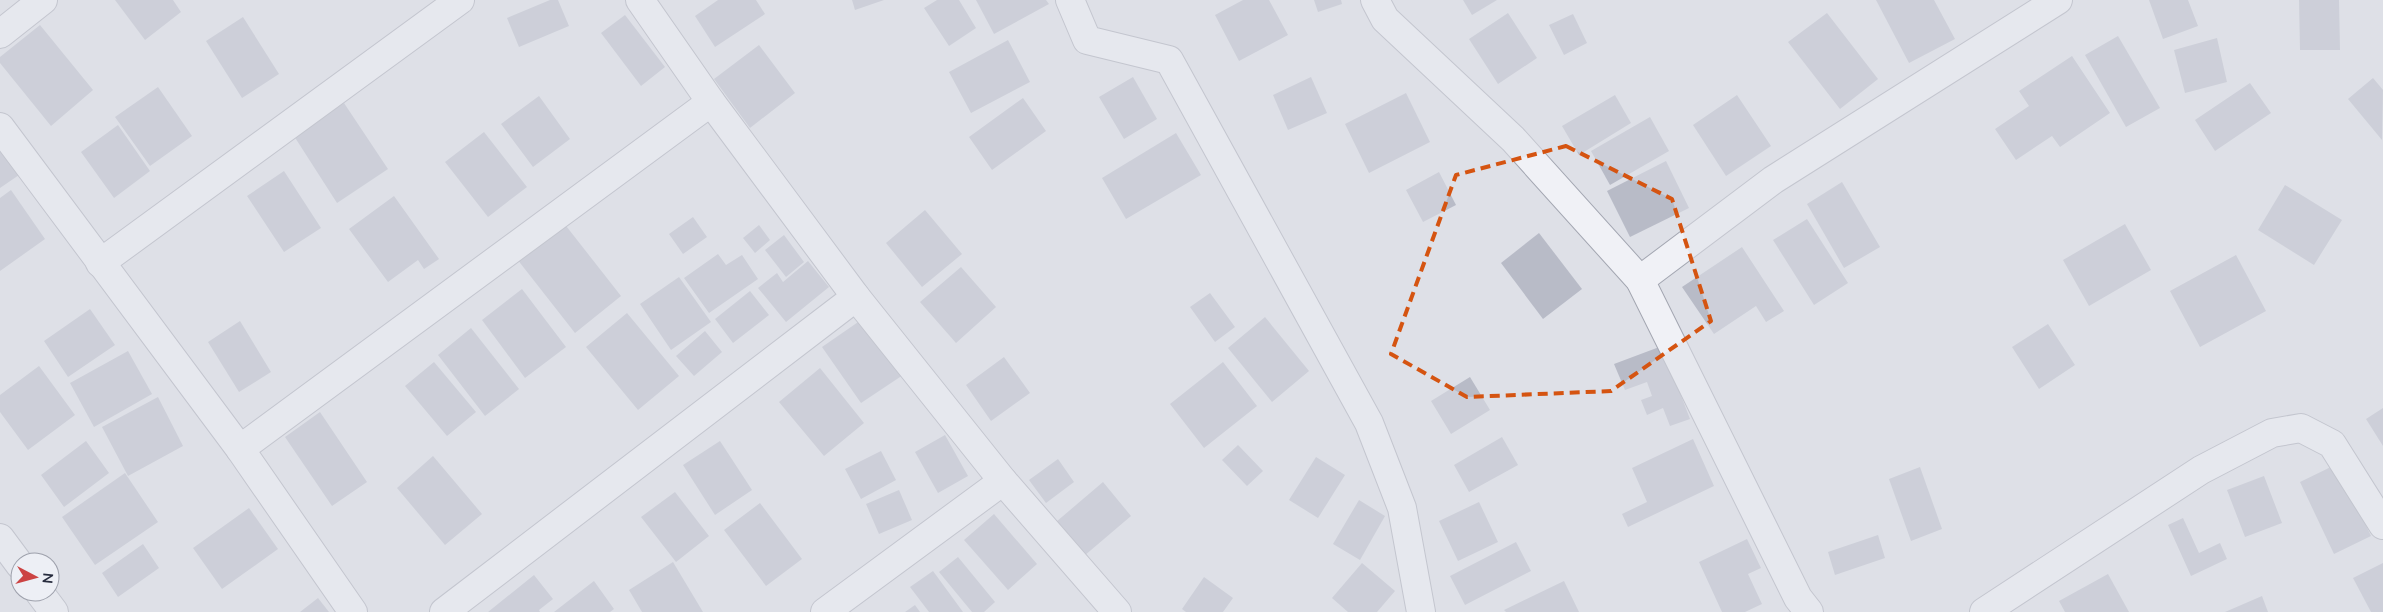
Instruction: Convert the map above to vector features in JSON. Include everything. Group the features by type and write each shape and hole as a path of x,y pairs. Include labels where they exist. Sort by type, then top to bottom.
{"street":[{"path":"0,34 43,0"},
{"path":"100,263 460,0"},
{"path":"640,0 711,102 856,297 1003,481 1117,612"},
{"path":"1070,0 1087,40 1169,60 1369,423 1402,508 1421,612"},
{"path":"1375,0 1385,19 1513,139 1640,280 1798,598 1809,612"},
{"path":"1640,280 1773,180 2058,0"},
{"path":"240,449 711,102"},
{"path":"0,127 240,449 354,612"},
{"path":"444,612 856,297"},
{"path":"1984,612 2201,470 2272,433 2301,428 2332,444 2383,525"},
{"path":"825,612 1003,481"},
{"path":"0,538 10,552"}],"highlighted area":[{"path":"1566,146 1672,199 1711,321 1611,391 1467,397 1391,354 1456,175"}],"building":[{"path":"115,0 173,0 181,12 145,40"},
{"path":"550,0 558,0 569,26 519,47 507,18"},
{"path":"718,0 756,0 765,14 715,47 695,16"},
{"path":"852,0 884,0 855,10"},
{"path":"937,0 959,0 976,28 949,46 924,8"},
{"path":"976,0 1046,0 1049,4 994,34"},
{"path":"1243,0 1269,0 1288,35 1239,61 1215,15"},
{"path":"1314,0 1341,0 1342,4 1318,12"},
{"path":"1463,0 1497,0 1472,15"},
{"path":"1876,0 1934,0 1955,39 1909,63"},
{"path":"2149,0 2188,0 2198,26 2163,39"},
{"path":"2299,0 2339,0 2340,50 2300,50"},
{"path":"1508,13 1537,58 1498,84 1469,39"},
{"path":"1827,13 1878,79 1840,109 1788,42"},
{"path":"1573,14 1587,43 1564,55 1549,25"},
{"path":"625,15 665,67 641,86 601,33"},
{"path":"243,17 279,74 242,98 206,41"},
{"path":"40,25 93,90 51,126 0,63 0,57"},
{"path":"2118,36 2160,108 2126,127 2085,55"},
{"path":"2217,38 2227,82 2185,93 2174,50"},
{"path":"1008,40 1030,82 971,113 949,72"},
{"path":"759,45 795,93 750,128 714,79"},
{"path":"2072,56 2110,113 2060,147 2052,136 2016,160 1995,129 2029,106 2019,91"},
{"path":"1133,77 1157,119 1124,139 1099,97"},
{"path":"1311,77 1327,113 1288,130 1273,95"},
{"path":"2373,78 2383,90 2382,140 2348,99"},
{"path":"2250,83 2271,113 2215,151 2195,120"},
{"path":"158,87 192,136 150,166 115,117"},
{"path":"1406,93 1430,142 1369,173 1345,124"},
{"path":"1615,95 1631,123 1579,155 1562,126"},
{"path":"1737,95 1771,146 1726,176 1693,125"},
{"path":"539,96 570,139 533,167 501,124"},
{"path":"1023,98 1046,131 992,170 969,137"},
{"path":"344,103 388,169 337,203 294,136"},
{"path":"1650,117 1669,151 1610,185 1591,151"},
{"path":"118,125 150,171 114,198 81,152"},
{"path":"484,132 527,187 488,217 445,162"},
{"path":"1176,133 1201,175 1126,219 1102,178"},
{"path":"0,149 19,175 0,188"},
{"path":"1666,161 1689,208 1630,237 1607,191"},
{"path":"284,171 321,228 284,252 247,196"},
{"path":"1439,172 1456,205 1423,222 1406,190"},
{"path":"1842,182 1880,247 1844,268 1807,204"},
{"path":"2285,185 2342,220 2314,265 2258,230"},
{"path":"11,190 45,239 0,271 0,198"},
{"path":"394,196 439,259 424,269 418,260 388,282 349,229"},
{"path":"925,210 962,254 922,287 886,243"},
{"path":"693,217 707,237 683,254 669,234"},
{"path":"1807,219 1848,283 1814,305 1773,240"},
{"path":"563,222 621,296 575,333 517,259"},
{"path":"2125,224 2151,270 2089,306 2063,260"},
{"path":"759,225 770,240 755,253 743,238"},
{"path":"1539,233 1582,289 1543,319 1501,263"},
{"path":"784,235 804,262 786,277 765,250"},
{"path":"1742,247 1784,311 1766,322 1756,306 1714,334 1682,287"},
{"path":"718,254 726,265 742,255 758,279 709,313 684,278"},
{"path":"2236,255 2266,311 2200,347 2170,291"},
{"path":"808,261 829,287 786,322 758,288 777,273 783,282"},
{"path":"961,267 996,307 956,343 920,302"},
{"path":"679,277 711,322 671,350 640,304"},
{"path":"522,289 566,347 525,378 482,320"},
{"path":"750,291 769,315 733,343 715,319"},
{"path":"1210,293 1235,327 1215,342 1190,307"},
{"path":"90,309 115,345 68,377 44,341"},
{"path":"627,313 679,376 638,410 586,347"},
{"path":"1265,317 1309,371 1272,402 1228,348"},
{"path":"864,318 903,375 861,403 822,347"},
{"path":"240,321 271,372 239,392 208,342"},
{"path":"2048,324 2075,365 2039,389 2012,347"},
{"path":"471,328 519,389 485,416 438,355"},
{"path":"705,331 722,352 694,376 676,356"},
{"path":"1662,346 1690,419 1670,426 1663,408 1647,415 1641,400 1652,396 1647,382 1625,390 1614,364"},
{"path":"128,351 152,394 94,427 70,383"},
{"path":"1004,357 1030,393 991,421 966,385"},
{"path":"434,362 476,412 447,436 405,386"},
{"path":"1223,362 1257,406 1204,448 1170,404"},
{"path":"39,366 75,415 28,450 0,412 0,395"},
{"path":"820,368 864,423 824,456 779,402"},
{"path":"1470,377 1490,410 1451,434 1431,401"},
{"path":"158,397 183,446 128,476 102,427"},
{"path":"2383,408 2383,446 2366,419"},
{"path":"320,412 367,482 332,506 285,437"},
{"path":"945,435 968,476 938,493 915,452"},
{"path":"1502,437 1518,465 1469,492 1454,465"},
{"path":"1693,439 1714,486 1628,527 1622,514 1647,502 1632,468"},
{"path":"86,441 109,473 64,507 41,475"},
{"path":"720,441 752,490 715,515 683,465"},
{"path":"1238,445 1263,471 1247,486 1222,460"},
{"path":"881,451 896,480 861,499 845,469"},
{"path":"433,456 482,514 445,545 397,488"},
{"path":"1316,457 1345,475 1318,518 1289,500"},
{"path":"1058,459 1074,482 1046,503 1029,480"},
{"path":"2337,464 2371,536 2334,554 2300,482"},
{"path":"1920,467 1942,529 1911,541 1889,479"},
{"path":"125,473 158,522 95,565 62,517"},
{"path":"2264,476 2282,523 2245,537 2227,490"},
{"path":"1103,482 1131,516 1084,556 1056,522"},
{"path":"899,490 912,520 879,534 866,504"},
{"path":"675,492 709,536 676,562 641,517"},
{"path":"1359,500 1385,516 1360,560 1333,544"},
{"path":"1479,502 1498,542 1458,561 1439,521"},
{"path":"760,503 802,559 766,586 724,530"},
{"path":"249,508 278,549 222,589 193,548"},
{"path":"994,514 1037,564 1008,590 964,540"},
{"path":"2183,518 2199,553 2220,543 2227,559 2191,576 2168,525"},
{"path":"1878,535 1885,558 1835,575 1828,552"},
{"path":"1747,539 1761,568 1748,574 1762,604 1745,612 1722,612 1699,562"},
{"path":"1516,542 1531,571 1465,605 1450,576"},
{"path":"143,544 159,568 118,597 102,573"},
{"path":"958,557 995,602 984,612 972,612 939,572"},
{"path":"673,562 703,612 642,612 629,590"},
{"path":"1362,563 1395,591 1377,612 1348,612 1332,598"},
{"path":"2383,563 2383,612 2371,612 2353,578"},
{"path":"933,571 963,612 929,612 910,587"},
{"path":"2108,574 2129,612 2065,612 2059,601"},
{"path":"534,575 553,599 539,610 540,612 488,612"},
{"path":"1204,577 1233,598 1223,612 1186,612 1182,609"},
{"path":"594,581 614,609 610,612 554,612"},
{"path":"1564,581 1579,612 1506,612 1504,610"},
{"path":"2262,596 2268,612 2225,612"},
{"path":"318,598 329,612 300,612"},
{"path":"915,605 920,612 905,612"}]}
